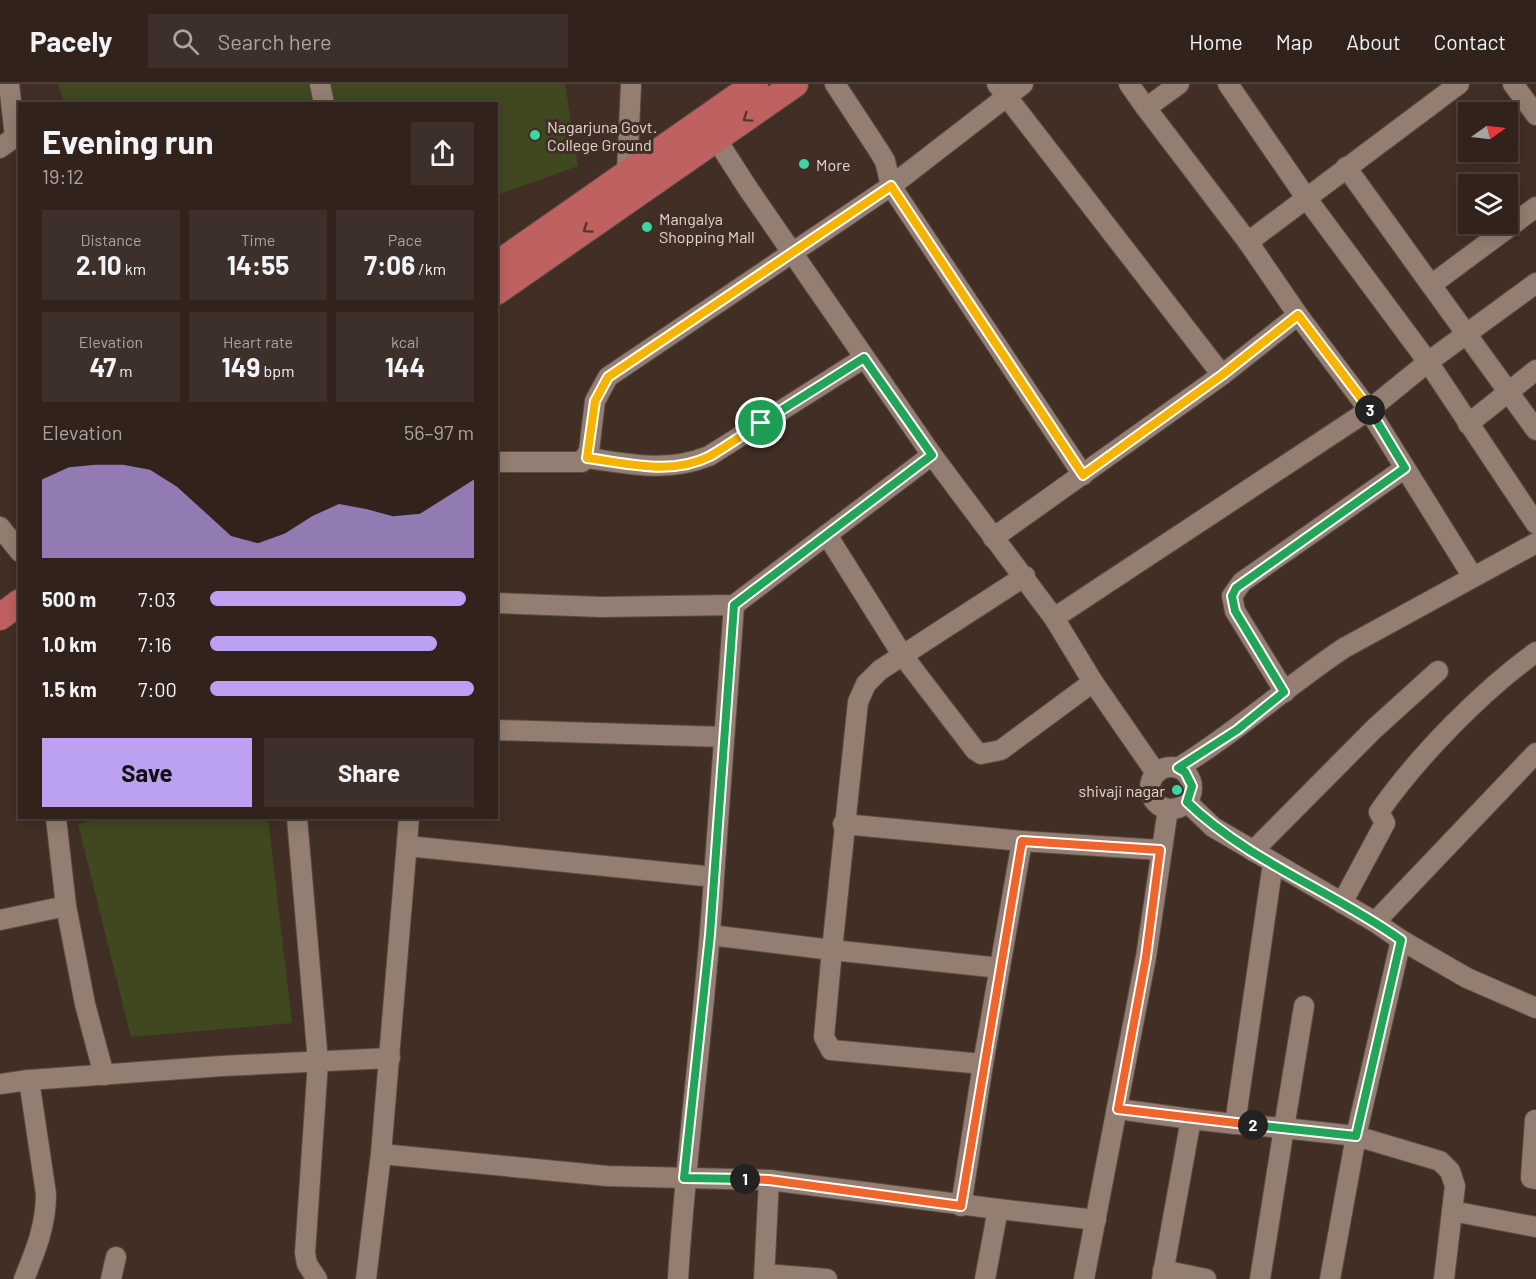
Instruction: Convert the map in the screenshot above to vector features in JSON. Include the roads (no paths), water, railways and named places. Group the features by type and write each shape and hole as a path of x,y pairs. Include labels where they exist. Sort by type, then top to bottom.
{"main road":[{"path":"498,290 710,129 755,84"},
{"path":"498,264 627,174 795,84"},
{"path":"0,617 18,604"},
{"path":"0,635 18,622"}],"street":[{"path":"9,84 12,142"},
{"path":"320,84 324,102"},
{"path":"627,174 631,84"},
{"path":"835,84 882,156 891,186 1083,475"},
{"path":"587,458 595,401 608,377 891,186 1001,90 1023,84"},
{"path":"1129,84 1370,410 1473,577"},
{"path":"1146,108 1179,84"},
{"path":"1228,84 1307,199 1428,362 1536,524"},
{"path":"1248,242 1459,84"},
{"path":"1513,84 1536,115"},
{"path":"1001,90 1222,375"},
{"path":"710,129 932,455 1054,618 1093,682 1155,773"},
{"path":"1346,167 1536,430"},
{"path":"1431,285 1536,207"},
{"path":"1054,618 1370,410 1428,362 1536,283"},
{"path":"993,538 1222,375 1298,315"},
{"path":"498,462 576,464 587,458 661,468 693,462 709,456 864,358"},
{"path":"1468,424 1536,370"},
{"path":"498,603 601,607 734,605 932,455"},
{"path":"1284,692 1235,611 1232,596 1242,582 1405,468"},
{"path":"0,527 18,550"},
{"path":"827,535 903,656 981,754 1001,750 1093,682"},
{"path":"1178,768 1237,730 1344,648 1536,543"},
{"path":"983,1064 831,1050 824,1037 831,950 858,702 866,684 880,670 1024,576"},
{"path":"678,1279 684,1178 710,935 734,605"},
{"path":"1342,903 1385,823 1379,812 1401,780 1504,675 1536,652"},
{"path":"1253,851 1365,737 1438,671"},
{"path":"498,730 724,738"},
{"path":"1375,922 1536,753"},
{"path":"1167,767 1178,768 1185,772 1192,786 1187,802 1175,809 1160,806 1151,795 1149,787 1155,773 1167,767"},
{"path":"1187,802 1213,827 1375,922 1401,940 1467,978 1536,1008"},
{"path":"1084,1279 1146,957 1160,850 1168,809"},
{"path":"56,819 66,906 85,1004 104,1075"},
{"path":"297,819 318,1062 305,1252 307,1264 317,1279"},
{"path":"366,1279 381,1154 410,819"},
{"path":"843,824 1022,841 1160,850"},
{"path":"961,1206 1022,841"},
{"path":"407,846 714,877"},
{"path":"1235,1124 1273,863"},
{"path":"0,920 66,906"},
{"path":"710,935 1000,968"},
{"path":"1330,1279 1356,1136 1401,940"},
{"path":"1260,1279 1304,1006"},
{"path":"0,1084 104,1075 390,1058"},
{"path":"24,1279 41,1237 46,1213 46,1194 29,1080"},
{"path":"1118,1109 1356,1136 1440,1161 1446,1166 1455,1186 1444,1279"},
{"path":"1536,1115 1532,1178 1536,1179"},
{"path":"1191,1119 1162,1275 1206,1279"},
{"path":"381,1154 607,1176 769,1180 961,1206 1096,1220"},
{"path":"769,1180 764,1276 827,1279"},
{"path":"985,1279 998,1209"},
{"path":"1452,1211 1533,1227"},
{"path":"111,1279 116,1257"}],"place":[{"name":"Nagarjuna Govt. College Ground","path":"535,135"},
{"name":"More","path":"804,164"},
{"name":"Mangalya Shopping Mall","path":"647,227"},
{"name":"shivaji nagar","path":"1177,790"}]}
